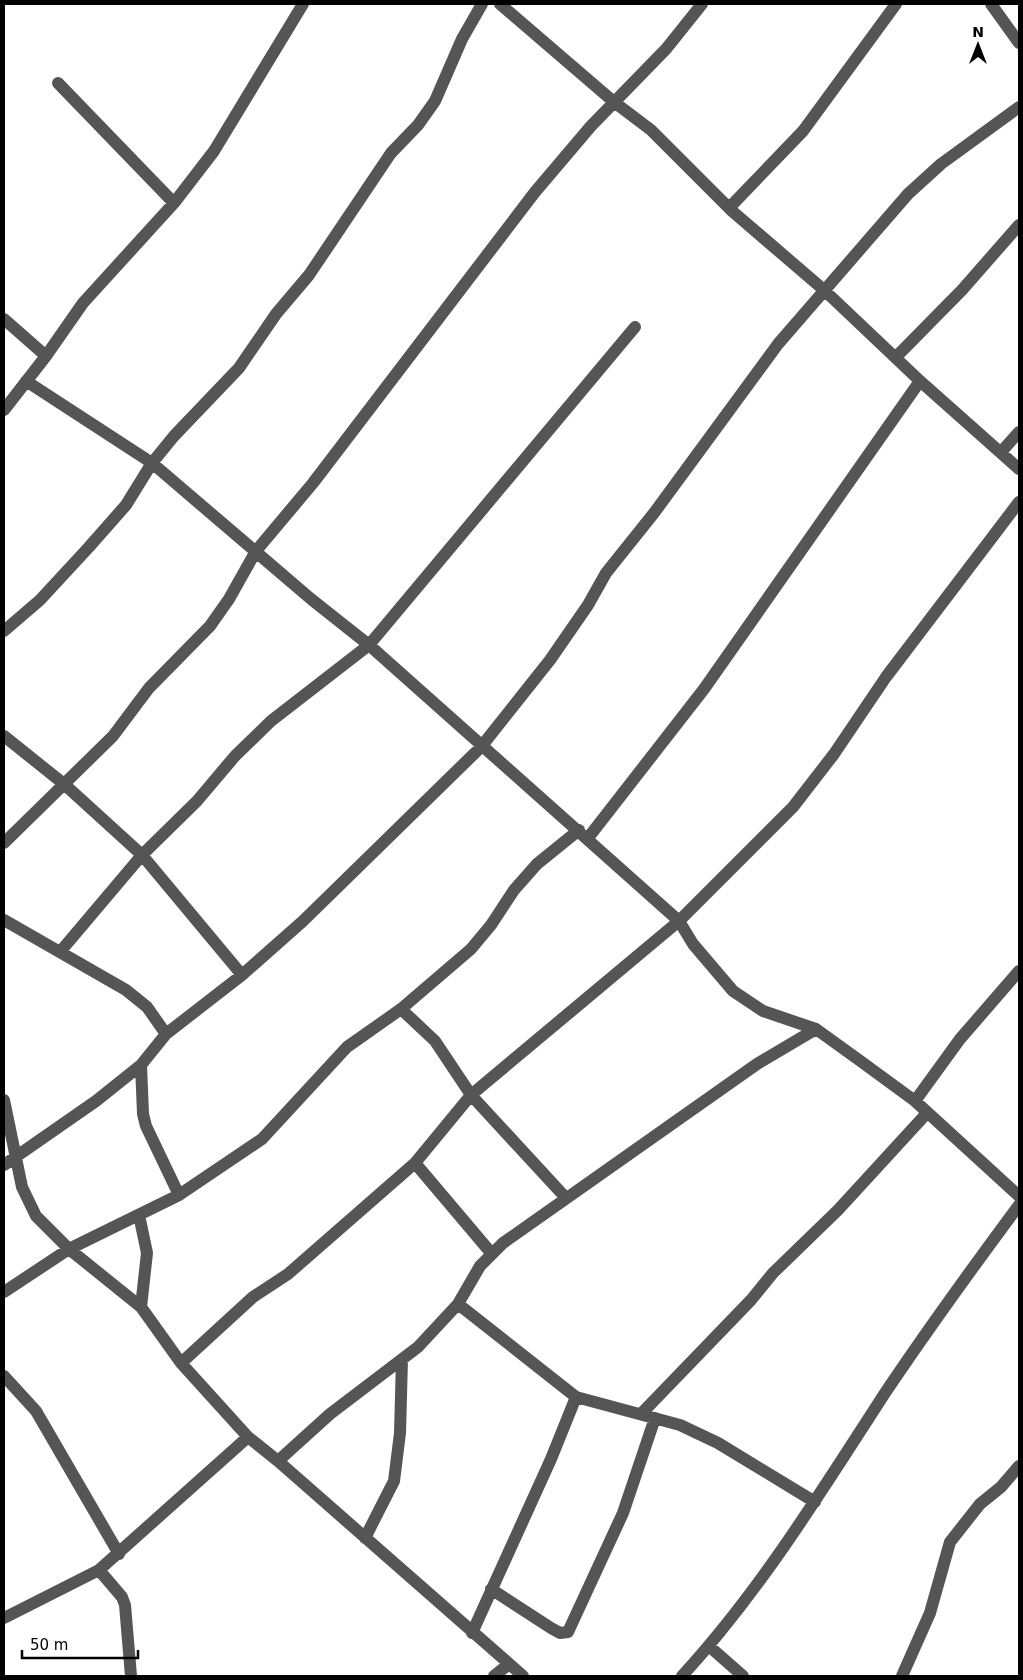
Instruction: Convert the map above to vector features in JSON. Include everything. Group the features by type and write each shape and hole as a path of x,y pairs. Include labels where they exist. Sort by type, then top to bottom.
{"street":[{"path":"4,410 46,356 83,303 174,203 214,151 303,4"},
{"path":"4,631 40,600 120,512 152,463 174,436 239,368 276,314 309,275 391,153 418,125 435,101 462,39 482,4"},
{"path":"500,4 614,102 651,130 729,208 824,290 920,381 1019,469"},
{"path":"4,843 113,736 149,688 210,626 230,599 256,551 313,483 535,192 614,102 666,49 702,4"},
{"path":"729,208 803,131 896,4"},
{"path":"991,4 1019,43"},
{"path":"58,83 174,203"},
{"path":"4,1164 96,1101 141,1065 166,1034 242,975 303,921 482,747 550,660 588,605 606,573 654,513 778,344 908,194 941,164 1019,108"},
{"path":"896,357 962,290 1019,225"},
{"path":"4,319 46,356"},
{"path":"60,952 142,855 197,801 234,756 271,721 369,645 635,327"},
{"path":"26,381 152,463 369,645 679,920 693,944 733,991 763,1012 816,1029 914,1101 1019,1196"},
{"path":"4,1292 69,1249 179,1195 262,1139 347,1047 401,1009 471,949 491,926 514,890 537,864 584,834 704,689 920,381"},
{"path":"1002,452 1019,432"},
{"path":"182,1363 254,1297 288,1274 415,1163 471,1095 679,920 793,807 834,754 886,677 1019,502"},
{"path":"4,736 64,784 142,855 242,975"},
{"path":"4,920 126,990 147,1007 166,1034"},
{"path":"914,1101 960,1039 1019,971"},
{"path":"401,1009 435,1041 471,1095 566,1198"},
{"path":"278,1460 330,1414 402,1359 436,1329 458,1304 480,1266 503,1243 757,1064 816,1029"},
{"path":"141,1065 144,1120 179,1195"},
{"path":"4,1100 15,1157 28,1202 36,1216 69,1249 141,1308 182,1363 248,1437 278,1460 523,1676"},
{"path":"641,1414 751,1300 778,1267 838,1210 927,1113"},
{"path":"415,1163 492,1254"},
{"path":"682,1676 710,1647 815,1502 947,1301 1019,1205"},
{"path":"139,1214 147,1252 141,1308"},
{"path":"458,1304 576,1397 680,1425 718,1442 815,1502"},
{"path":"365,1538 394,1480 400,1433 402,1359"},
{"path":"4,1376 36,1412 119,1554"},
{"path":"472,1633 552,1459 576,1397"},
{"path":"491,1589 551,1628 560,1632 568,1632 623,1513 655,1418"},
{"path":"4,1618 99,1570 248,1437"},
{"path":"902,1676 930,1612 950,1542 980,1504 1001,1487 1019,1466"},
{"path":"99,1570 122,1597 125,1605 131,1676"},
{"path":"710,1647 743,1676"},
{"path":"494,1676 509,1664"}]}
